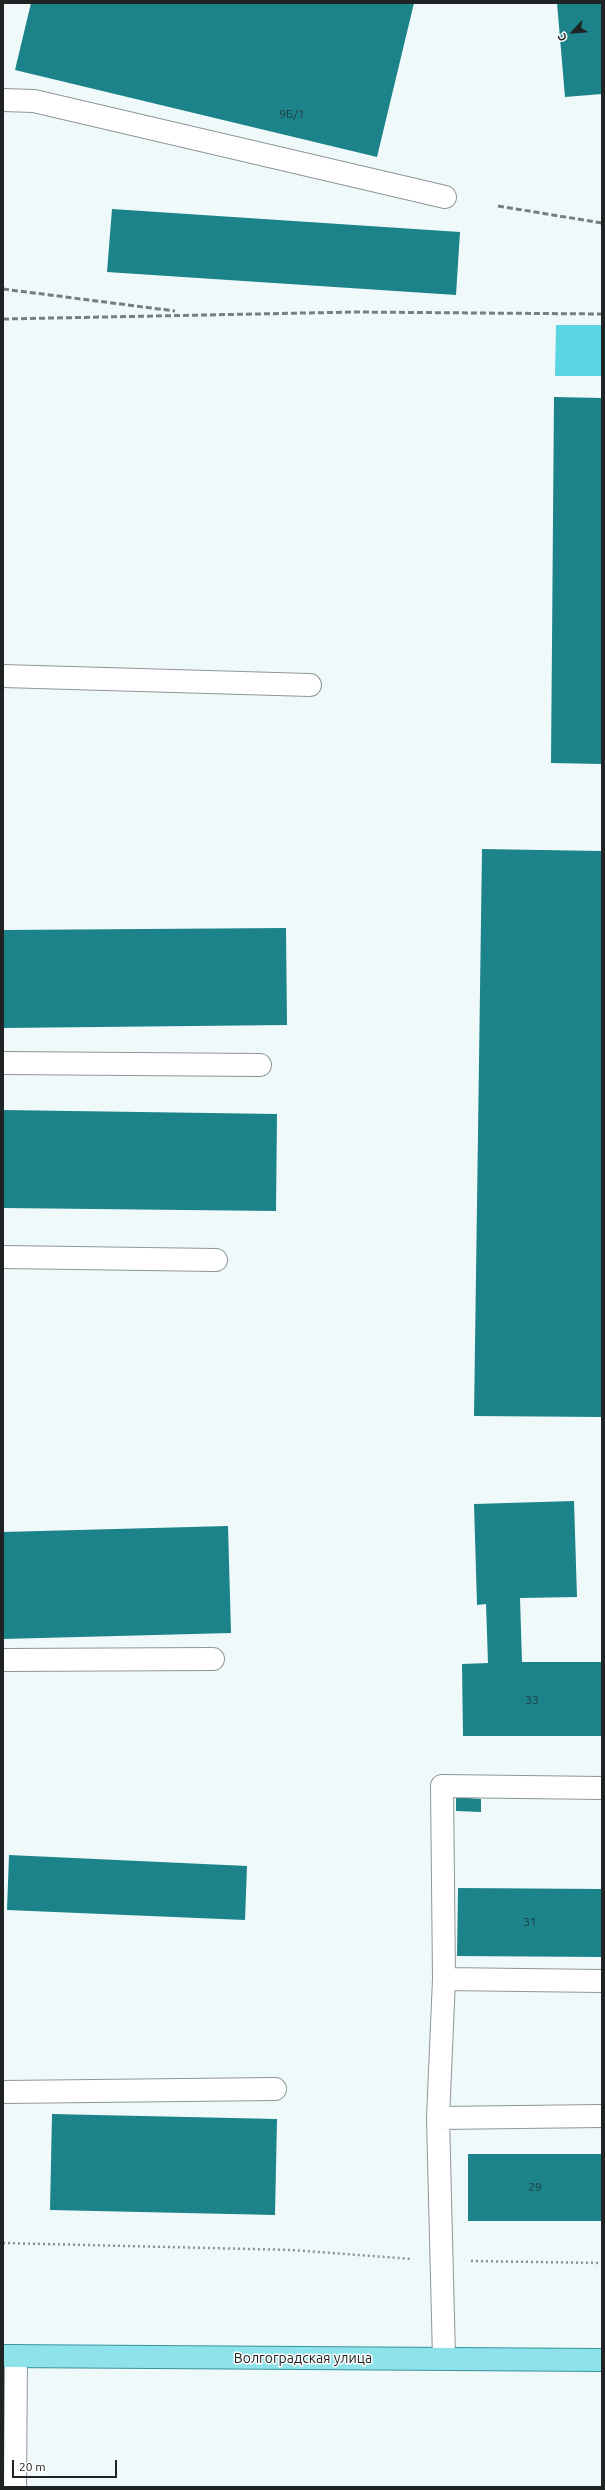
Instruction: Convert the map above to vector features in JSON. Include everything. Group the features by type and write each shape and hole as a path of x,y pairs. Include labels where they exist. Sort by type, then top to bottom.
{"main road":[{"name":"Волгоградская улица","path":"9,2356 602,2360"}],"lane":[{"path":"3,100 34,101 445,197"},
{"path":"3,676 310,684"},
{"path":"3,1063 260,1066"},
{"path":"3,1257 216,1260"},
{"path":"3,1660 213,1659"},
{"path":"444,2358 438,2118 444,1979 442,1786 602,1788"},
{"path":"444,1979 602,1981"},
{"path":"3,2092 276,2089"},
{"path":"438,2118 602,2116"},
{"path":"9,2356 15,2487"}],"path":[{"path":"3,2243 292,2250 442,2261 602,2263"}],"shaded area":[{"path":"556,325 602,325 602,376 555,376"}],"building":[{"path":"31,3 414,3 377,157 15,70"},
{"path":"557,3 602,3 602,94 565,97"},
{"path":"112,209 460,232 456,295 107,272"},
{"path":"554,397 602,398 602,764 551,763"},
{"path":"482,849 602,851 602,1417 474,1416"},
{"path":"286,928 287,1025 3,1028 3,930"},
{"path":"3,1110 277,1114 276,1211 3,1208"},
{"path":"574,1501 577,1597 520,1598 522,1662 602,1662 602,1736 463,1736 462,1664 488,1663 486,1604 477,1605 474,1504"},
{"path":"228,1526 231,1633 3,1639 3,1532"},
{"path":"456,1797 481,1799 481,1812 456,1811"},
{"path":"9,1855 247,1866 245,1920 7,1910"},
{"path":"458,1888 602,1889 602,1957 457,1956"},
{"path":"52,2114 277,2119 275,2215 50,2210"},
{"path":"468,2154 602,2154 602,2221 468,2221"}],"railway":[{"path":"498,206 602,223"},
{"path":"3,289 175,311"},
{"path":"3,319 356,312 602,314"}]}
